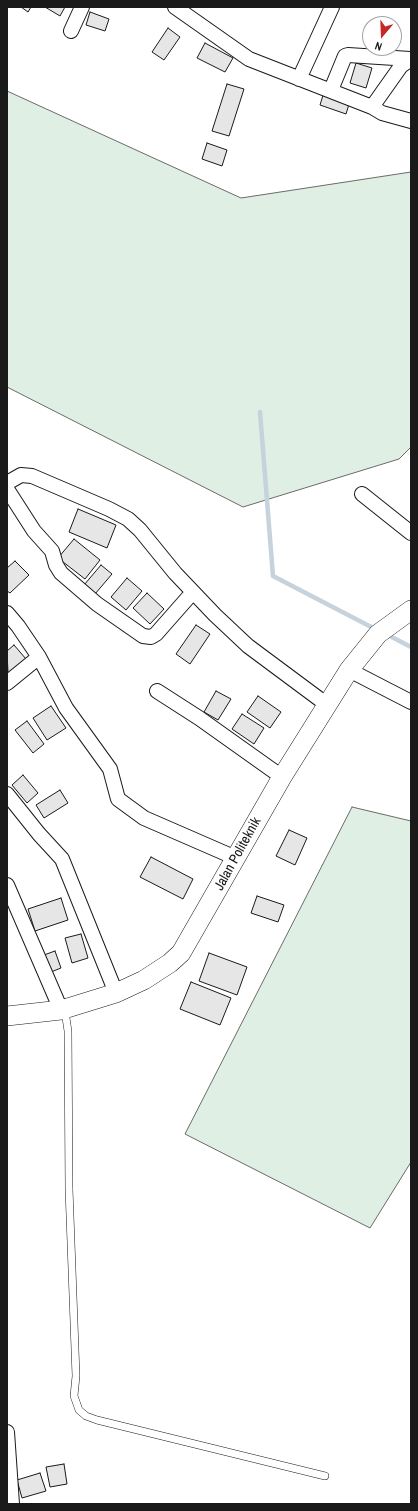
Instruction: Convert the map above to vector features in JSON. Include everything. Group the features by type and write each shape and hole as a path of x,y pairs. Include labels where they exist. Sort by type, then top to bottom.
{"street":[{"path":"70,31 82,7"},
{"path":"175,7 249,58 299,79 331,90 372,107 382,113 411,121"},
{"path":"299,79 332,7"},
{"path":"331,90 345,56 411,59"},
{"path":"372,107 401,66 411,59"},
{"path":"7,483 21,476 32,476 109,509 128,520 140,530 193,592 248,646 326,704"},
{"path":"7,489 34,531 52,551 56,565 61,573 97,604 143,636 151,637 156,634 193,592"},
{"path":"362,494 411,533"},
{"name":"Jalan Politeknik","path":"7,1016 61,1010 116,993 144,980 170,963 181,953 282,777 326,704 349,670 381,632 411,610"},
{"path":"7,613 18,626 39,657 66,708 110,769 118,798 144,818 236,858"},
{"path":"7,683 39,657"},
{"path":"349,670 411,702"},
{"path":"157,691 199,718 282,777"},
{"path":"7,794 39,834 62,859 116,993"},
{"path":"7,885 61,1010"},
{"path":"7,1432 12,1504"}],"lane":[{"path":"61,1010 66,1018 68,1031 69,1189 76,1376 74,1396 79,1410 86,1416 97,1420 325,1476"}],"green space":[{"path":"7,91 241,198 411,172 411,447 399,459 243,507 7,387"},
{"path":"352,807 411,821 411,1162 370,1228 185,1134"}],"building":[{"path":"21,7 31,7 28,12"},
{"path":"45,7 65,7 60,16"},
{"path":"90,12 109,19 105,31 86,25"},
{"path":"168,28 180,37 164,60 152,52"},
{"path":"205,43 233,58 225,72 197,58"},
{"path":"356,63 372,68 366,88 350,83"},
{"path":"227,84 244,89 229,136 212,131"},
{"path":"324,92 350,101 346,114 320,105"},
{"path":"207,143 227,150 222,166 202,159"},
{"path":"78,509 116,525 107,548 69,532"},
{"path":"74,539 100,560 85,579 58,558"},
{"path":"15,561 29,575 10,593 7,591 7,568"},
{"path":"101,565 112,574 95,594 84,585"},
{"path":"127,578 142,591 126,610 111,597"},
{"path":"147,593 164,609 150,624 133,608"},
{"path":"196,625 210,634 190,664 176,654"},
{"path":"14,645 26,659 8,673 7,651"},
{"path":"216,691 231,699 218,720 204,712"},
{"path":"258,696 281,712 270,728 247,712"},
{"path":"51,706 66,728 47,740 33,718"},
{"path":"242,714 264,728 254,744 232,729"},
{"path":"27,721 44,744 33,753 15,730"},
{"path":"23,775 38,793 27,803 12,785"},
{"path":"60,790 68,803 44,818 36,805"},
{"path":"289,830 307,838 295,865 276,856"},
{"path":"151,857 193,879 183,899 140,877"},
{"path":"257,896 284,905 278,922 251,913"},
{"path":"61,898 68,920 35,931 28,909"},
{"path":"81,934 88,958 72,963 65,938"},
{"path":"55,951 61,968 51,972 44,955"},
{"path":"209,953 247,967 237,995 199,981"},
{"path":"191,982 231,998 220,1025 180,1009"},
{"path":"64,1464 67,1484 50,1487 46,1467"},
{"path":"40,1473 46,1491 22,1498 17,1480"}],"waterway":[{"path":"260,412 273,576 377,630"},
{"path":"386,634 411,647"}]}
